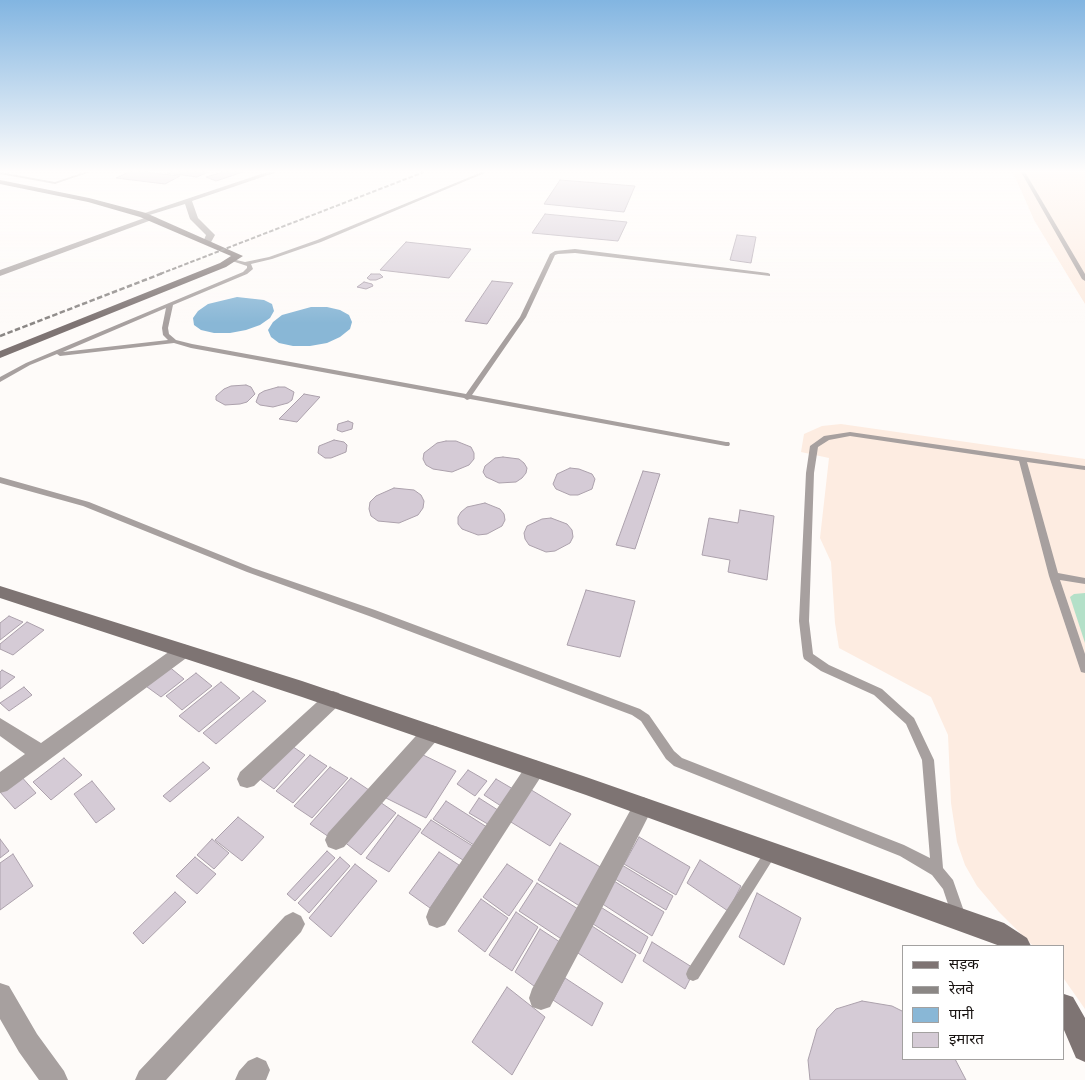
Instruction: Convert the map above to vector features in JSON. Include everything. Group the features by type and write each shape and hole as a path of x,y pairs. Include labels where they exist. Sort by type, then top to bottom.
{"street":[{"path":"0,273 141,222"},
{"path":"0,355 237,258 237,255 163,222"},
{"path":"198,222 211,235 207,242"},
{"path":"0,592 333,699 432,733 1004,935 1018,945"},
{"path":"0,784 184,651"},
{"path":"247,778 333,699"},
{"path":"0,726 41,754"},
{"path":"336,840 432,733"},
{"path":"437,917 535,769"},
{"path":"541,998 643,807"},
{"path":"148,1080 293,924"},
{"path":"0,995 48,1076"},
{"path":"1065,1008 1078,1030 1085,1049"}],"lane":[{"path":"234,260 247,263 270,258 319,241 364,222"},
{"path":"1052,222 1085,279"},
{"path":"467,398 523,317 553,254 557,252 575,251 768,275"},
{"path":"0,380 22,367 245,273 251,266 247,263"},
{"path":"170,304 165,332 168,338 198,348 726,444"},
{"path":"50,355 174,340"},
{"path":"937,870 928,760 910,721 878,692 825,668 808,656 804,621 810,473 814,446 827,438 850,434 1085,468"},
{"path":"1022,459 1054,576 1085,669"},
{"path":"0,480 86,504 250,570 372,613 636,712 645,718 670,755 678,762 904,851 937,870 948,885 960,920"},
{"path":"1054,576 1085,581"},
{"path":"693,974 771,852"}],"shaded area":[{"path":"1035,222 1085,222 1085,304"},
{"path":"841,424 1085,459 1085,1009 1065,980 1065,945 1032,945 999,912 977,886 965,865 957,842 951,803 948,735 931,697 839,648 835,623 831,562 820,538 829,458 801,452 804,434 822,426"}],"green space":[{"path":"1085,593 1085,643 1070,597 1074,594"}],"water":[{"path":"237,297 264,300 272,304 274,311 270,318 260,325 230,333 214,333 201,330 194,325 193,318 198,311 208,304"},
{"path":"311,307 327,307 340,310 349,315 352,322 350,329 340,337 327,343 310,346 293,346 279,343 271,337 268,330 273,322 282,315"}],"building":[{"path":"539,222 627,222 618,241 532,233"},
{"path":"737,235 756,237 751,263 730,260"},
{"path":"406,242 471,249 449,278 380,270"},
{"path":"371,274 380,274 383,277 370,280 367,278"},
{"path":"492,281 513,283 487,324 465,321"},
{"path":"364,282 373,286 366,289 357,287"},
{"path":"246,385 251,387 255,394 247,402 225,405 216,400 216,396 224,389 231,386"},
{"path":"278,387 285,387 294,392 292,400 273,407 260,405 256,402 259,394"},
{"path":"304,394 320,397 297,422 279,419"},
{"path":"348,421 353,423 352,429 342,432 337,430 338,424"},
{"path":"334,440 344,442 347,445 346,452 331,458 325,458 318,453 319,446"},
{"path":"456,441 471,447 474,459 469,465 452,472 433,469 426,465 423,459 424,453 437,443"},
{"path":"495,458 519,459 524,463 527,468 522,478 516,482 499,483 486,477 483,472 485,466"},
{"path":"570,468 592,474 595,479 592,489 578,495 570,495 556,489 553,484 557,474"},
{"path":"643,471 660,474 635,549 616,545"},
{"path":"394,488 414,490 421,495 424,501 423,508 418,515 399,523 378,521 371,516 370,502 376,496"},
{"path":"485,503 500,509 504,514 505,520 502,526 487,534 478,535 462,529 458,524 458,517 461,512 467,507"},
{"path":"740,510 774,516 767,580 728,572 730,560 702,555 709,518 738,523"},
{"path":"551,518 567,524 572,530 573,537 570,543 555,551 546,552 529,545 524,533 527,526 542,519"},
{"path":"586,590 635,601 620,657 567,645"},
{"path":"9,616 23,622 0,640 0,623"},
{"path":"27,622 44,630 13,655 0,649 0,644"},
{"path":"167,665 184,679 161,697 143,684"},
{"path":"2,670 15,677 0,689 0,672"},
{"path":"196,673 212,686 182,710 166,696"},
{"path":"221,682 240,698 199,732 179,716"},
{"path":"24,687 32,695 9,711 0,703"},
{"path":"253,691 266,701 216,744 203,733"},
{"path":"289,744 305,755 274,789 257,777"},
{"path":"417,752 456,771 426,818 386,798"},
{"path":"310,755 327,766 293,803 276,791"},
{"path":"64,758 82,775 51,800 33,782"},
{"path":"203,762 210,768 170,802 163,796"},
{"path":"330,767 348,778 312,818 294,806"},
{"path":"468,770 487,781 475,796 457,784"},
{"path":"19,774 36,793 15,809 0,792 0,789"},
{"path":"351,778 369,790 329,837 310,824"},
{"path":"496,779 513,789 501,806 484,795"},
{"path":"92,781 115,809 96,823 74,794"},
{"path":"528,788 571,814 550,846 506,819"},
{"path":"479,798 501,812 491,826 469,813"},
{"path":"377,800 396,813 361,855 343,841"},
{"path":"446,801 490,829 477,847 433,819"},
{"path":"398,815 421,829 389,872 366,858"},
{"path":"238,817 264,837 242,861 215,840"},
{"path":"431,820 476,848 466,862 421,833"},
{"path":"639,837 690,867 676,895 624,864"},
{"path":"0,839 9,851 0,858"},
{"path":"212,839 229,853 214,869 197,855"},
{"path":"560,843 607,871 586,910 538,880"},
{"path":"327,851 335,858 295,901 287,894"},
{"path":"439,852 459,865 430,908 409,893"},
{"path":"13,854 33,886 0,910 0,863"},
{"path":"195,857 216,874 197,894 176,876"},
{"path":"340,857 350,866 309,913 298,903"},
{"path":"700,860 741,886 728,911 687,883"},
{"path":"355,864 377,881 331,937 309,918"},
{"path":"507,864 533,881 509,916 483,897"},
{"path":"622,865 673,896 666,910 615,879"},
{"path":"614,881 664,912 652,936 601,903"},
{"path":"537,883 586,914 569,944 519,911"},
{"path":"175,892 186,902 143,944 133,933"},
{"path":"757,893 801,918 784,965 739,937"},
{"path":"481,899 508,918 485,952 458,931"},
{"path":"599,906 648,937 640,954 590,922"},
{"path":"516,912 538,927 512,971 489,955"},
{"path":"589,924 636,955 622,983 575,951"},
{"path":"540,929 563,944 538,989 515,972"},
{"path":"652,942 695,969 685,989 643,961"},
{"path":"565,978 603,1003 592,1026 553,1000"},
{"path":"507,987 545,1017 512,1075 472,1042"},
{"path":"862,1001 892,1006 902,1011 902,1060 956,1060 966,1080 810,1080 808,1060 817,1029 836,1009"}],"railway":[{"path":"160,274 294,222"},
{"path":"0,336 163,273"}]}
